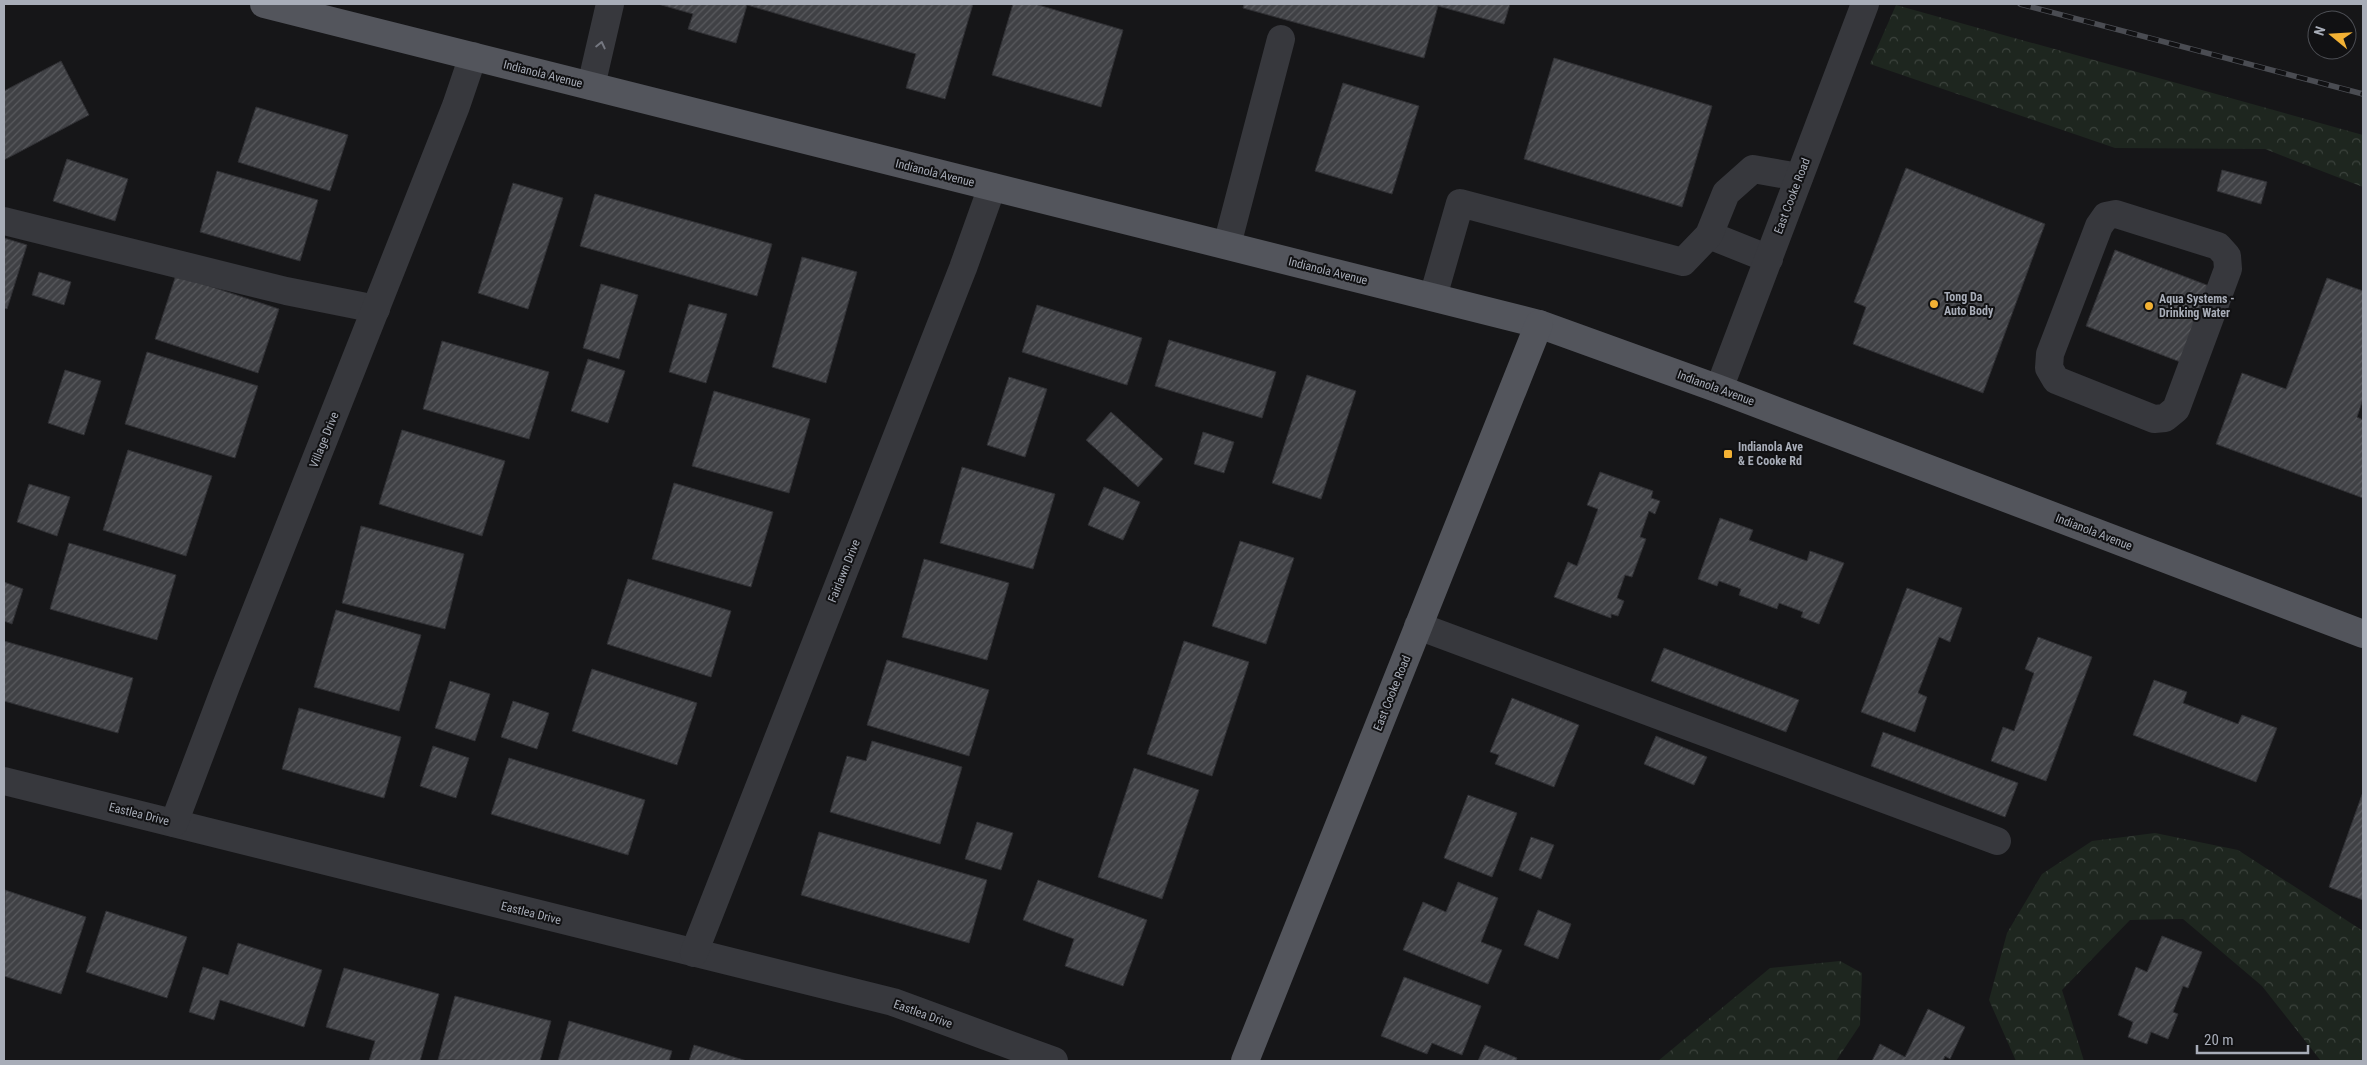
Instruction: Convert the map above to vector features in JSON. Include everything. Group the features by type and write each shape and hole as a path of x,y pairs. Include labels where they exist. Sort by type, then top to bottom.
{"main road":[{"name":"Indianola Avenue","path":"264,4 325,11 473,56 1538,324 1719,389 2363,634"},
{"name":"East Cooke Road","path":"1245,1061 1538,324"}],"street":[{"path":"591,86 610,4"},
{"name":"East Cooke Road","path":"1719,389 1865,4"},
{"path":"1227,245 1281,38"},
{"name":"Village Drive","path":"174,823 456,106 473,56"},
{"path":"1433,297 1460,204 1683,262 1709,235 1726,193 1753,169 1799,177"},
{"name":"Fairlawn Drive","path":"694,953 952,295 992,187"},
{"path":"2116,214 2218,246 2227,256 2228,270 2176,409 2165,418 2154,419 2104,400 2056,380 2049,368 2050,354 2098,226 2106,216 2116,214"},
{"path":"4,221 286,291 376,309"},
{"path":"1709,235 1769,259"},
{"path":"1418,626 1997,841"},
{"name":"Eastlea Drive","path":"4,781 893,1002 1054,1061"}],"green space":[{"path":"1896,5 2363,135 2363,187 2265,149 2115,148 1870,64"},
{"path":"2155,833 2238,850 2363,931 2363,1061 2321,1061 2262,986 2183,919 2130,920 2062,990 2084,1061 2016,1061 1989,1000 2007,933 2042,874 2092,841"},
{"path":"1840,961 1862,973 1860,1025 1836,1061 1658,1061 1770,968"}],"building":[{"path":"658,4 973,4 945,99 906,88 916,54 747,5 736,43 688,29 693,14"},
{"path":"1013,4 1035,4 1123,30 1101,107 992,75"},
{"path":"1244,4 1510,4 1504,24 1438,6 1424,58 1243,8"},
{"path":"1554,58 1712,106 1682,207 1524,159"},
{"path":"61,61 89,115 4,160 4,91"},
{"path":"1343,83 1419,106 1392,194 1315,171"},
{"path":"256,107 348,135 330,191 238,162"},
{"path":"67,159 128,179 115,221 53,201"},
{"path":"1906,168 2045,224 1983,393 1853,344 1866,307 1854,302"},
{"path":"2222,170 2267,182 2261,204 2217,191"},
{"path":"217,171 318,200 300,261 200,232"},
{"path":"513,183 563,198 528,309 478,293"},
{"path":"595,194 772,244 757,296 580,246"},
{"path":"4,238 27,245 7,309 4,308"},
{"name":"Aqua Systems - Drinking Water","path":"2115,250 2212,287 2183,363 2086,326"},
{"path":"802,257 857,272 826,383 772,367"},
{"path":"39,272 71,282 64,305 32,295"},
{"path":"176,275 279,309 258,373 155,339"},
{"path":"2327,278 2363,291 2363,399 2357,417 2363,420 2363,498 2216,444 2242,373 2286,389"},
{"path":"601,284 638,295 619,359 583,348"},
{"path":"689,304 727,314 706,383 669,372"},
{"path":"1037,305 1142,338 1127,385 1022,352"},
{"path":"1169,340 1276,372 1262,418 1155,386"},
{"path":"442,341 549,372 529,439 423,409"},
{"path":"147,352 258,386 235,458 125,424"},
{"path":"588,359 625,371 608,423 571,411"},
{"path":"65,370 101,381 84,435 48,423"},
{"path":"1307,375 1356,391 1321,499 1272,483"},
{"path":"1009,377 1047,389 1025,457 987,445"},
{"path":"714,391 810,419 789,493 692,466"},
{"path":"1111,412 1163,459 1138,487 1086,440"},
{"path":"402,430 505,461 482,536 379,504"},
{"path":"1203,432 1234,442 1224,473 1194,464"},
{"path":"128,450 212,476 186,556 103,530"},
{"path":"962,467 1055,494 1033,569 940,543"},
{"path":"1600,472 1653,491 1651,498 1660,501 1655,514 1649,511 1640,537 1646,539 1632,577 1625,575 1617,598 1624,601 1618,616 1611,614 1611,618 1554,597 1568,562 1577,566 1598,509 1587,505"},
{"path":"674,483 773,512 751,587 652,559"},
{"path":"29,484 70,497 57,536 17,522"},
{"path":"1104,487 1140,502 1123,540 1088,525"},
{"path":"1720,518 1753,530 1749,540 1807,561 1810,551 1844,563 1819,624 1801,617 1803,612 1779,603 1777,609 1739,595 1741,589 1719,581 1717,586 1698,579"},
{"path":"361,526 464,554 445,629 342,603"},
{"path":"1240,541 1294,558 1266,644 1212,626"},
{"path":"69,543 176,575 157,640 50,609"},
{"path":"924,559 1009,583 987,660 902,637"},
{"path":"628,579 731,611 711,677 607,644"},
{"path":"4,582 23,589 12,624 4,621"},
{"path":"1907,588 1962,608 1950,642 1939,637 1918,693 1927,697 1915,732 1861,712"},
{"path":"336,610 421,635 399,711 314,687"},
{"path":"2038,637 2092,657 2046,781 1991,761 2003,727 2014,731 2034,673 2025,669"},
{"path":"4,641 133,678 118,733 4,701"},
{"path":"1184,641 1249,662 1212,776 1147,754"},
{"path":"1664,648 1799,700 1786,732 1651,681"},
{"path":"887,660 989,690 969,756 867,725"},
{"path":"592,669 697,703 677,765 572,731"},
{"path":"2154,680 2187,692 2183,703 2238,724 2242,715 2277,728 2256,782 2133,735"},
{"path":"450,681 490,694 475,741 435,728"},
{"path":"1512,698 1579,725 1554,787 1495,764 1499,755 1490,752"},
{"path":"513,701 549,713 537,749 501,737"},
{"path":"299,708 401,737 384,798 282,769"},
{"path":"1883,732 2018,783 2005,817 1871,766"},
{"path":"1656,736 1707,757 1694,785 1644,764"},
{"path":"872,741 962,767 940,844 830,812 847,756 866,761"},
{"path":"433,746 469,758 456,798 420,786"},
{"path":"509,758 645,800 628,855 491,814"},
{"path":"1134,768 1199,790 1162,899 1098,877"},
{"path":"2363,792 2363,900 2329,887"},
{"path":"1468,795 1517,813 1492,877 1444,858"},
{"path":"977,822 1013,833 1001,870 965,859"},
{"path":"819,832 987,880 969,943 801,895"},
{"path":"1531,837 1554,845 1541,879 1519,870"},
{"path":"1038,880 1147,920 1123,986 1065,966 1074,939 1023,920"},
{"path":"1458,882 1498,898 1481,942 1502,950 1488,984 1403,950 1423,902 1446,912"},
{"path":"5,890 86,917 61,994 4,976"},
{"path":"1538,910 1571,924 1558,959 1524,945"},
{"path":"106,911 187,937 167,998 86,972"},
{"path":"2162,936 2202,952 2188,988 2183,986 2173,1012 2178,1014 2168,1039 2151,1032 2147,1044 2128,1037 2133,1022 2118,1015 2136,967 2147,972"},
{"path":"238,943 322,970 304,1027 220,1000 214,1020 189,1012 203,967 228,975"},
{"path":"344,968 439,994 420,1061 369,1061 375,1041 326,1027"},
{"path":"1404,977 1481,1006 1462,1055 1432,1043 1427,1054 1381,1036"},
{"path":"455,996 551,1021 540,1061 438,1060"},
{"path":"1928,1009 1965,1027 1950,1059 1945,1056 1943,1061 1872,1061 1880,1044 1905,1057"},
{"path":"569,1021 672,1051 669,1061 558,1061"},
{"path":"694,1045 747,1061 689,1061"},
{"path":"1485,1045 1517,1058 1516,1061 1478,1061"}],"railway":[{"path":"2020,4 2363,94"}],"place":[{"name":"Tong Da Auto Body","path":"1934,304"},
{"name":"Aqua Systems - Drinking Water","path":"2149,306"},
{"name":"Indianola Ave & E Cooke Rd","path":"1728,454"}]}
